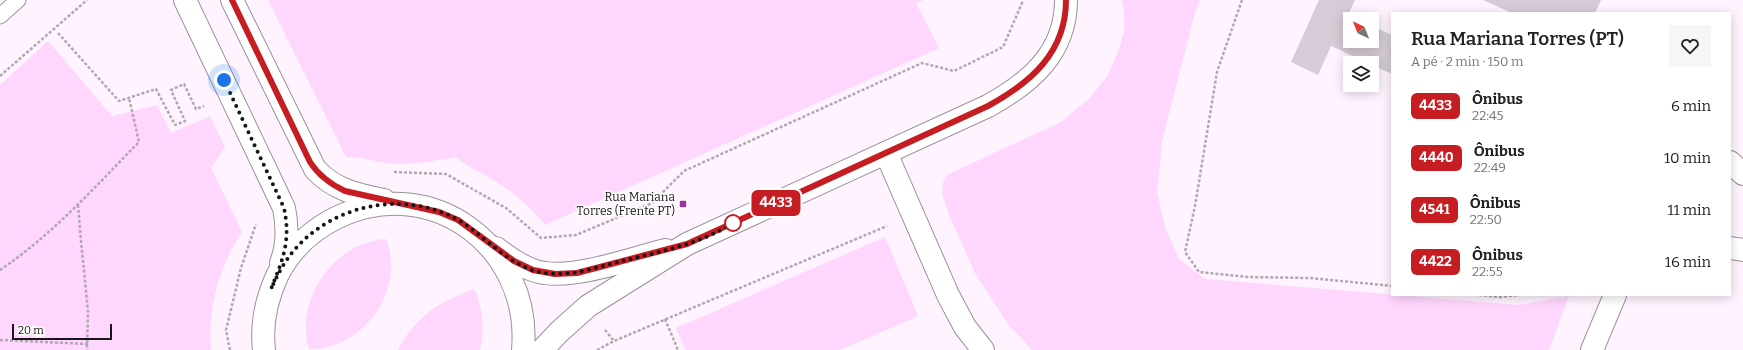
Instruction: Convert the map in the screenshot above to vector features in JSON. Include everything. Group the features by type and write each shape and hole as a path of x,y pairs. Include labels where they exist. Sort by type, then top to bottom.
{"street":[{"path":"185,0 284,208 288,231 286,245 271,289 265,314 264,350"},
{"path":"232,0 315,169 327,181 345,191 417,206 449,216 458,220 519,263 533,270 555,274 577,273 687,244"},
{"path":"542,350 559,332 588,306 687,244 988,106 1005,96 1034,75 1046,60 1056,42 1062,25 1066,0"},
{"path":"886,153 948,295 965,327 982,350"},
{"path":"1731,163 1743,174"},
{"path":"271,289 281,268 296,248 314,232 333,219 355,210 376,205 397,204 417,206"},
{"path":"477,234 501,260 516,287 524,323 523,350"},
{"path":"1731,248 1743,250"},
{"path":"1592,350 1615,296"}],"lane":[{"path":"0,16 18,0"}],"path":[{"path":"0,76 87,0"},
{"path":"392,172 446,174 506,208 541,238 576,235 652,203 684,171 922,63 954,71 1003,46 1022,0"},
{"path":"1242,0 1217,72 1195,206 1185,252 1199,272 1246,277 1311,278 1391,286"},
{"path":"58,32 118,101 156,88 175,125 185,121 170,90 184,84 196,108 205,105"},
{"path":"0,270 15,260 78,204 139,142 129,98"},
{"path":"78,204 80,241 88,311 87,350"},
{"path":"230,350 226,330 241,268 258,218"},
{"path":"597,350 665,319 893,223"},
{"path":"1490,296 1509,296"},
{"path":"665,319 678,350"},
{"path":"0,340 88,344"}],"shaded area":[{"path":"268,0 923,0 916,3 939,48 545,225 525,203 510,191 494,180 466,165 456,157 420,163 399,164 346,157"},
{"path":"1122,0 1200,0 1195,12 1162,141 1157,193 1165,227 1179,259 1205,279 1391,294 1391,296 1410,296 1519,305 1569,296 1549,350 1032,350 1008,324 975,273 950,217 942,194 943,183 947,175 1061,122 1089,99 1108,75 1118,52 1124,32 1124,11"},
{"path":"48,41 112,116 157,105 171,133 210,116 225,147 211,168 242,232 227,259 216,288 211,319 211,350 0,350 0,85"},
{"path":"885,237 918,316 840,350 686,350 676,328"},
{"path":"386,239 391,258 390,277 385,296 376,313 363,328 347,339 329,347 309,349 306,330 308,311 313,293 323,276 335,262 350,250 367,243"},
{"path":"474,289 481,312 483,327 480,350 398,350 420,320 450,299"}],"building":[{"path":"1319,0 1355,0 1349,12 1343,12 1343,48 1379,48 1379,29 1391,35 1391,74 1379,68 1379,56 1353,56 1331,46 1318,75 1291,62"},
{"path":"1483,0 1601,0 1595,12 1510,12"}],"bus line":[{"name":"4433","path":"232,0 310,162 320,175 327,181 345,191 439,212 458,220 514,261 533,270 555,274 577,273 687,244 988,106 1005,96 1034,75 1046,60 1056,42 1062,25 1066,0"}],"place":[{"name":"Rua Mariana Torres (Frente PT)","path":"683,204"}],"route":[{"path":"224,80 269,173 284,208 288,231 286,245 282,261 271,289 281,268 304,240 333,219 355,210 376,205 397,204 417,206 439,212 458,220 514,261 533,270 555,274 577,273 687,244 733,223"}]}
